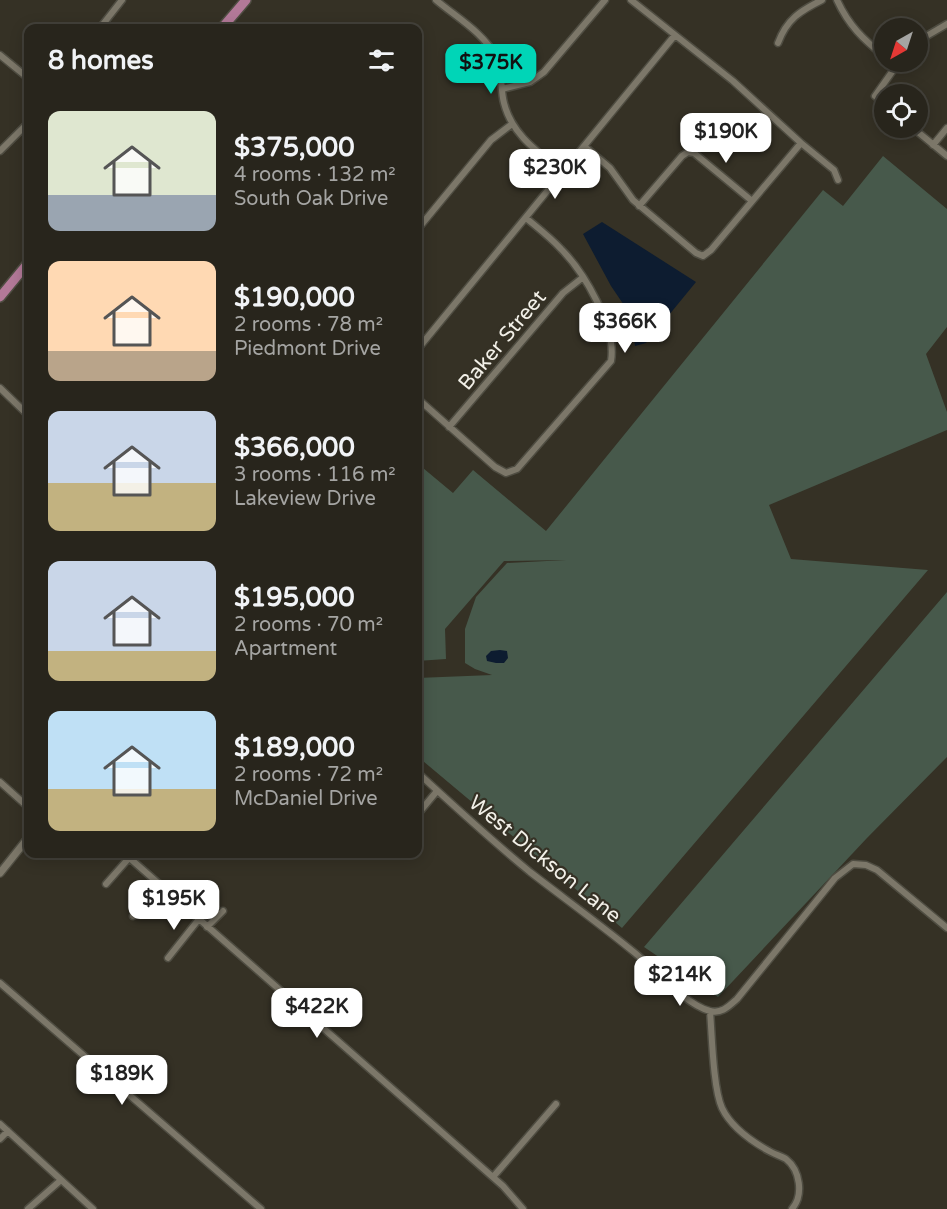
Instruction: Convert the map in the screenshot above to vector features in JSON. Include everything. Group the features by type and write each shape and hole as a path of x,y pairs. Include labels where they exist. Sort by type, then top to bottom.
{"main road":[{"path":"225,24 246,0"},
{"path":"0,297 24,268"}],"street":[{"path":"103,24 122,0"},
{"path":"436,0 489,46 497,59 504,102 512,124 523,139 562,172"},
{"path":"502,89 530,82 544,72 605,0"},
{"path":"631,0 732,81 834,170 838,180"},
{"path":"778,43 784,28 801,11 822,0"},
{"path":"837,0 844,16 857,33 874,48"},
{"path":"928,35 947,24"},
{"path":"422,344 675,35"},
{"path":"0,55 24,75"},
{"path":"422,224 490,140 512,124"},
{"path":"0,151 24,127"},
{"path":"933,145 947,128"},
{"path":"925,138 947,156"},
{"path":"584,146 610,168 639,206 696,254 703,256 711,250 801,142"},
{"path":"639,206 688,152 694,153 752,201"},
{"path":"422,403 495,467 507,473 517,469 611,361 613,350 608,322 582,278 561,248 526,218"},
{"name":"Baker Street","path":"449,427 563,293 582,278"},
{"path":"0,388 24,411"},
{"name":"West Dickson Lane","path":"422,777 473,824 533,873 636,954 685,996 710,1011"},
{"path":"0,782 24,803"},
{"path":"422,808 437,791"},
{"path":"0,873 24,843"},
{"path":"106,884 126,858"},
{"path":"129,858 502,1186 523,1209"},
{"path":"792,1209 796,1204 799,1190 797,1173 787,1160 770,1152 735,1127 722,1108 717,1088 710,1011 724,1011 737,999 835,878 853,864 866,865 877,870 947,928"},
{"path":"133,916 160,885"},
{"path":"207,927 223,911"},
{"path":"168,958 199,919"},
{"path":"0,983 261,1209"},
{"path":"493,1178 556,1104"},
{"path":"0,1125 93,1209"},
{"path":"0,1139 8,1131"},
{"path":"28,1209 61,1180"}],"green space":[{"path":"883,156 947,209 947,327 926,354 947,412 947,430 769,505 791,559 928,570 622,928 422,760 422,678 492,675 465,663 465,629 476,597 507,563 566,560 504,561 445,629 446,659 422,661 422,467 453,493 473,470 546,531 823,190 843,206"},
{"path":"947,592 947,757 867,838 718,997 644,947"}],"water":[{"path":"602,222 696,282 646,343 635,346 630,314 611,286 583,234"},
{"path":"491,651 507,651 508,658 504,663 487,661 486,656"}]}
